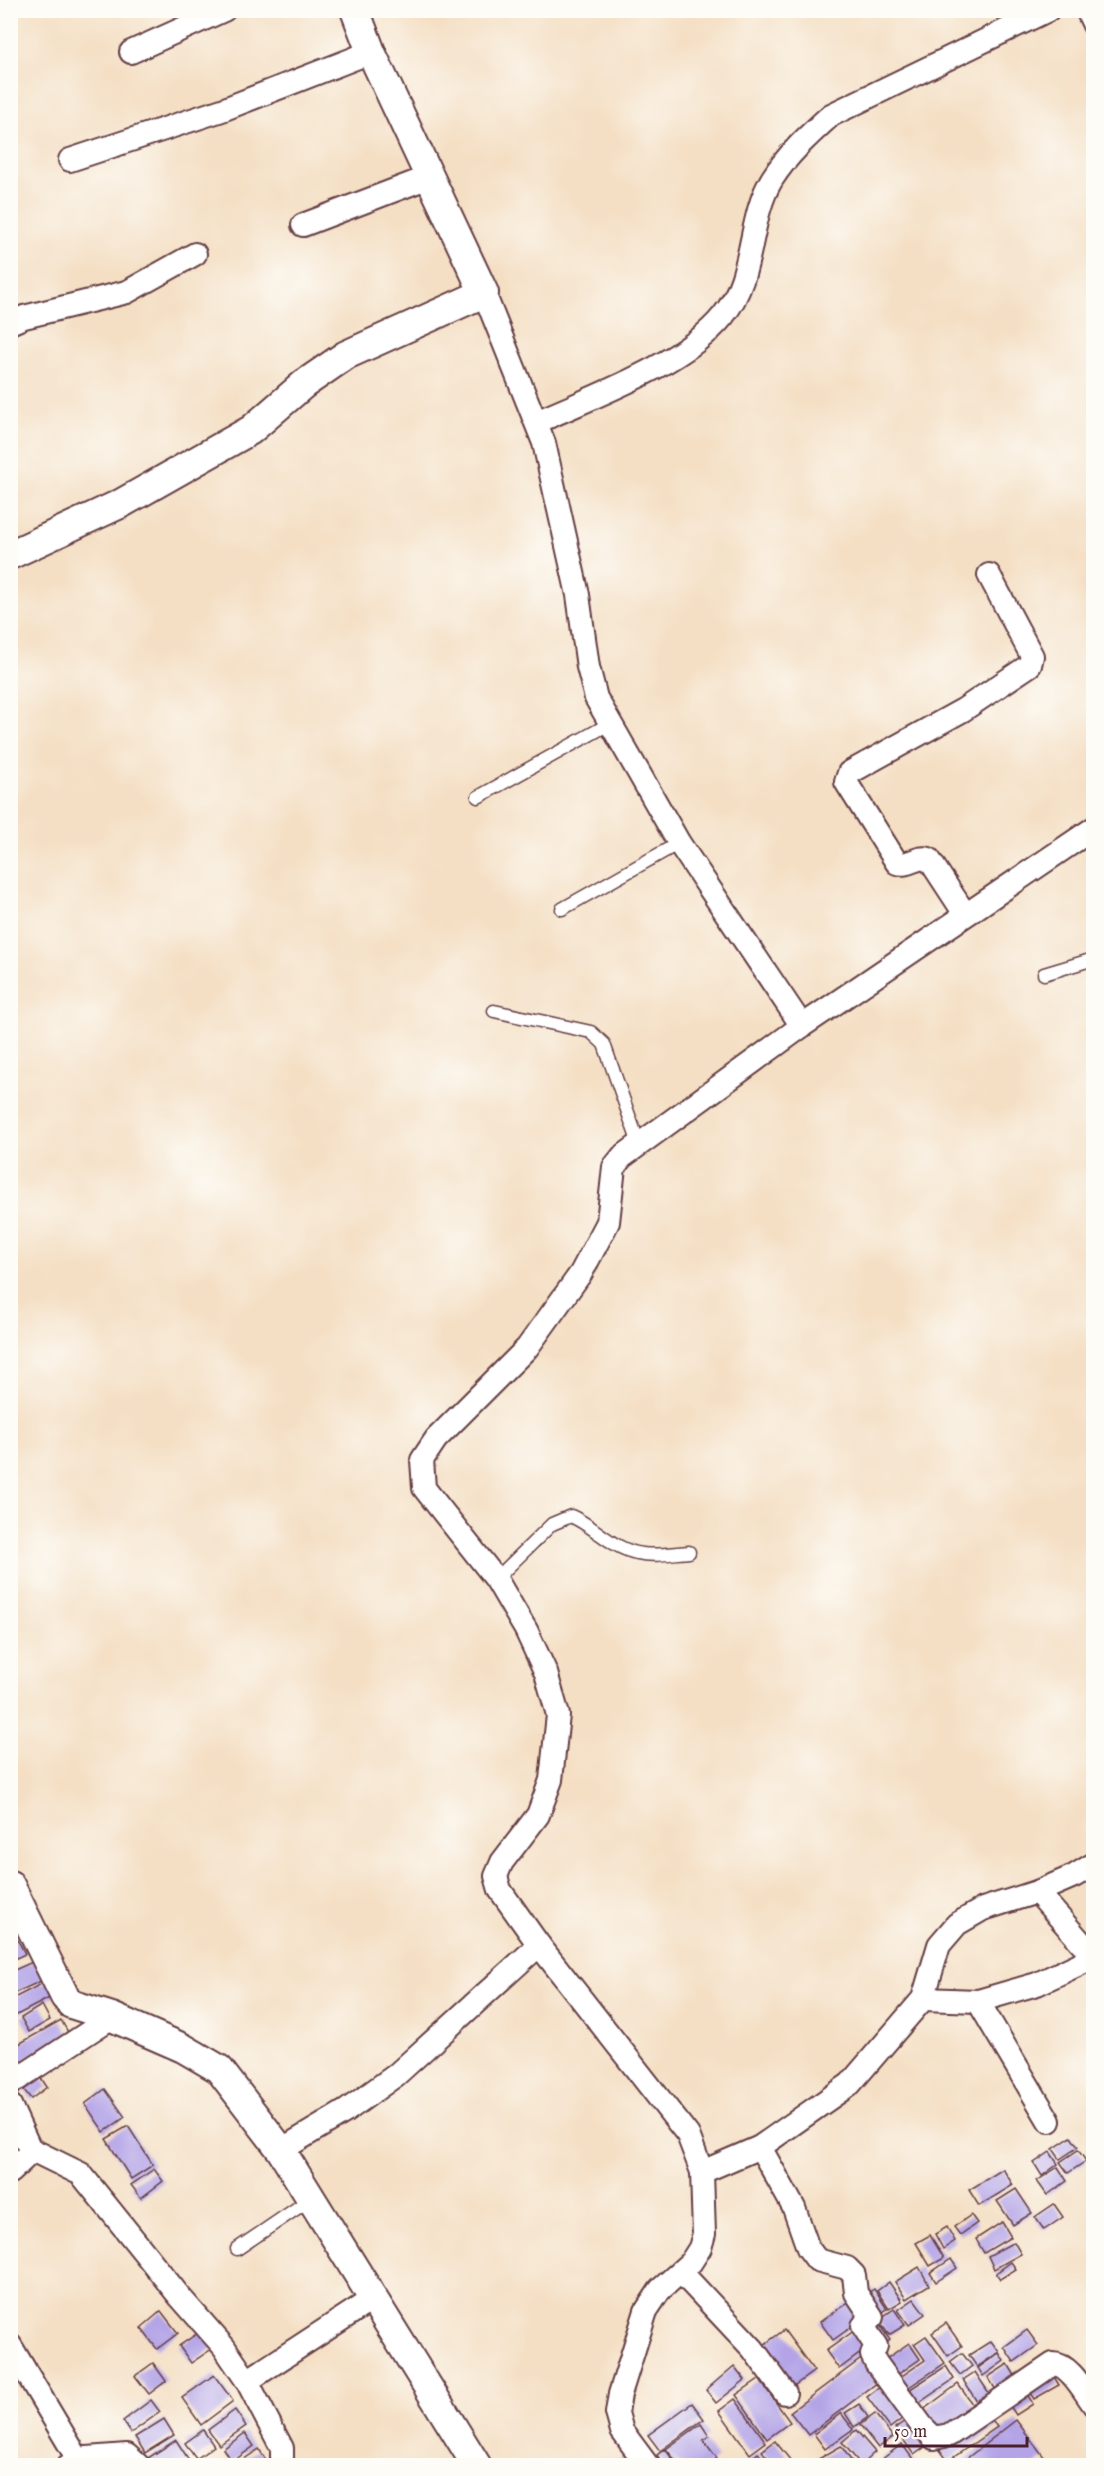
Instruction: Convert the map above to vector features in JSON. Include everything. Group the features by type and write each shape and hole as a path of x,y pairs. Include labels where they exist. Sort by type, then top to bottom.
{"street":[{"path":"131,52 224,10"},
{"path":"355,10 371,52 484,293 537,422 578,595 588,667 596,698 679,843 802,1026"},
{"path":"537,422 649,370 692,346 723,316 744,278 756,223 771,180 803,141 831,115 1048,10"},
{"path":"1086,10 1094,25"},
{"path":"70,160 222,110 371,52"},
{"path":"303,225 429,177"},
{"path":"10,323 24,317 127,292 195,254"},
{"path":"10,555 122,503 250,430 304,384 346,354 484,293"},
{"path":"965,914 929,859 920,857 905,864 897,863 846,782 849,773 963,710 1030,665 1032,656 989,575"},
{"path":"648,2466 622,2431 617,2414 620,2394 646,2311 660,2290 681,2272 700,2248 704,2234 702,2172 688,2135 539,1945 500,1890 496,1876 502,1862 538,1815 551,1780 558,1715 546,1673 496,1579 424,1488 422,1460 436,1439 527,1348 581,1273 608,1222 614,1167 622,1156 802,1026 1094,828"},
{"path":"702,2172 760,2147 850,2084 923,1999 939,1945 957,1924 983,1909 1037,1892 1074,1876 1094,1864"},
{"path":"10,1885 65,1997 71,2004 112,2017 200,2056 219,2069 282,2150 477,2466"},
{"path":"923,1999 978,2001 1037,1984 1094,1957 1037,1892"},
{"path":"282,2150 346,2112 396,2075 539,1945"},
{"path":"978,2001 1049,2121"},
{"path":"10,2084 112,2017"},
{"path":"10,2105 30,2149 28,2156 10,2172"},
{"path":"760,2147 794,2208 808,2248 817,2260 847,2268 854,2275 856,2293 873,2317 863,2326 876,2346 872,2355 922,2426 934,2438 949,2435 1053,2364 1060,2364 1094,2405"},
{"path":"30,2149 73,2167 81,2174 180,2297 224,2347 247,2381 282,2448 284,2460 282,2466"},
{"path":"681,2272 753,2349 785,2393"},
{"path":"247,2381 374,2298"},
{"path":"10,2345 74,2463 127,2455 139,2466"}],"lane":[{"path":"478,797 609,724"},
{"path":"562,909 679,843"},
{"path":"1044,974 1094,959"},
{"path":"494,1011 591,1032 597,1036 604,1044 639,1144"},
{"path":"496,1579 552,1524 571,1516 588,1524 612,1543 637,1553 689,1552"},
{"path":"237,2249 312,2198"}],"building":[{"path":"16,1937 25,1954 10,1961 10,1940"},
{"path":"39,1959 48,1978 10,1995 10,1972"},
{"path":"53,1978 61,1992 15,2016 10,2008 10,2000"},
{"path":"42,2005 50,2020 29,2032 21,2018"},
{"path":"61,2020 69,2034 10,2069 10,2049"},
{"path":"41,2078 47,2087 31,2099 24,2090"},
{"path":"105,2089 125,2117 104,2132 85,2104"},
{"path":"128,2126 153,2165 131,2179 106,2139"},
{"path":"1071,2137 1078,2147 1060,2159 1053,2149"},
{"path":"1078,2150 1086,2161 1068,2173 1060,2162"},
{"path":"1050,2152 1058,2164 1042,2176 1034,2163"},
{"path":"1058,2167 1067,2181 1047,2195 1037,2181"},
{"path":"154,2169 163,2181 141,2198 131,2185"},
{"path":"1003,2169 1013,2185 979,2206 969,2190"},
{"path":"1016,2189 1032,2213 1013,2225 997,2201"},
{"path":"1054,2204 1063,2217 1044,2230 1035,2217"},
{"path":"971,2215 977,2223 960,2235 954,2227"},
{"path":"1002,2222 1011,2237 984,2253 976,2239"},
{"path":"947,2227 955,2241 943,2249 935,2234"},
{"path":"930,2235 944,2258 930,2266 916,2243"},
{"path":"1014,2242 1021,2254 994,2269 988,2256"},
{"path":"951,2259 957,2268 936,2282 930,2273"},
{"path":"1011,2262 1016,2269 1000,2279 996,2273"},
{"path":"919,2267 929,2285 906,2299 895,2282"},
{"path":"889,2282 902,2301 889,2309 877,2291"},
{"path":"874,2289 887,2309 876,2317 862,2297"},
{"path":"854,2298 867,2316 833,2340 820,2322"},
{"path":"914,2299 925,2314 909,2325 898,2310"},
{"path":"894,2309 905,2325 889,2335 878,2320"},
{"path":"161,2311 178,2333 157,2349 141,2328"},
{"path":"877,2321 890,2340 881,2347 868,2328"},
{"path":"946,2323 962,2346 948,2356 932,2333"},
{"path":"858,2328 870,2346 839,2369 826,2351"},
{"path":"784,2330 814,2371 787,2391 757,2350"},
{"path":"1027,2330 1038,2345 1014,2362 1004,2347"},
{"path":"201,2331 213,2348 191,2363 179,2346"},
{"path":"926,2336 945,2363 906,2389 899,2378 925,2360 914,2344"},
{"path":"991,2341 999,2352 977,2367 969,2355"},
{"path":"909,2343 920,2359 897,2375 886,2359"},
{"path":"962,2353 972,2366 960,2375 950,2362"},
{"path":"999,2353 1004,2361 983,2376 978,2368"},
{"path":"861,2359 878,2382 808,2435 790,2412"},
{"path":"153,2363 166,2381 149,2394 135,2376"},
{"path":"1008,2364 1017,2379 997,2392 988,2377"},
{"path":"734,2366 745,2380 716,2403 706,2390"},
{"path":"946,2366 954,2379 913,2407 904,2393"},
{"path":"975,2372 993,2399 981,2408 963,2380"},
{"path":"1051,2372 1059,2385 1034,2399 1026,2387"},
{"path":"214,2375 233,2401 201,2425 182,2398"},
{"path":"759,2379 790,2422 767,2439 736,2395"},
{"path":"884,2384 907,2415 890,2428 867,2397"},
{"path":"958,2384 975,2408 940,2434 923,2410"},
{"path":"1023,2387 1033,2404 1016,2415 1005,2398"},
{"path":"735,2399 766,2442 750,2454 719,2411"},
{"path":"151,2400 160,2412 131,2433 123,2421"},
{"path":"692,2403 704,2419 660,2451 648,2435"},
{"path":"859,2404 868,2417 854,2427 845,2413"},
{"path":"235,2410 246,2426 219,2445 208,2430"},
{"path":"987,2412 997,2427 948,2461 937,2446"},
{"path":"841,2413 853,2429 825,2449 814,2434"},
{"path":"875,2414 893,2437 878,2448 860,2425"},
{"path":"911,2417 929,2444 914,2455 895,2428"},
{"path":"164,2419 174,2435 145,2453 135,2437"},
{"path":"1016,2420 1045,2458 1035,2466 957,2466"},
{"path":"701,2424 709,2436 703,2440 717,2458 707,2466 680,2466 666,2449"},
{"path":"203,2430 214,2446 196,2459 185,2443"},
{"path":"856,2430 875,2452 861,2465 842,2442"},
{"path":"245,2433 254,2446 232,2462 223,2449"},
{"path":"176,2440 189,2460 181,2466 153,2466 148,2458"},
{"path":"775,2441 795,2466 774,2466 762,2451"},
{"path":"902,2444 918,2466 873,2466"},
{"path":"841,2446 855,2466 818,2466 815,2461"},
{"path":"259,2449 270,2466 234,2466"},
{"path":"665,2449 676,2464 674,2466 664,2466 657,2455"},
{"path":"758,2453 768,2466 742,2466"},
{"path":"623,2457 629,2466 611,2466"}]}
